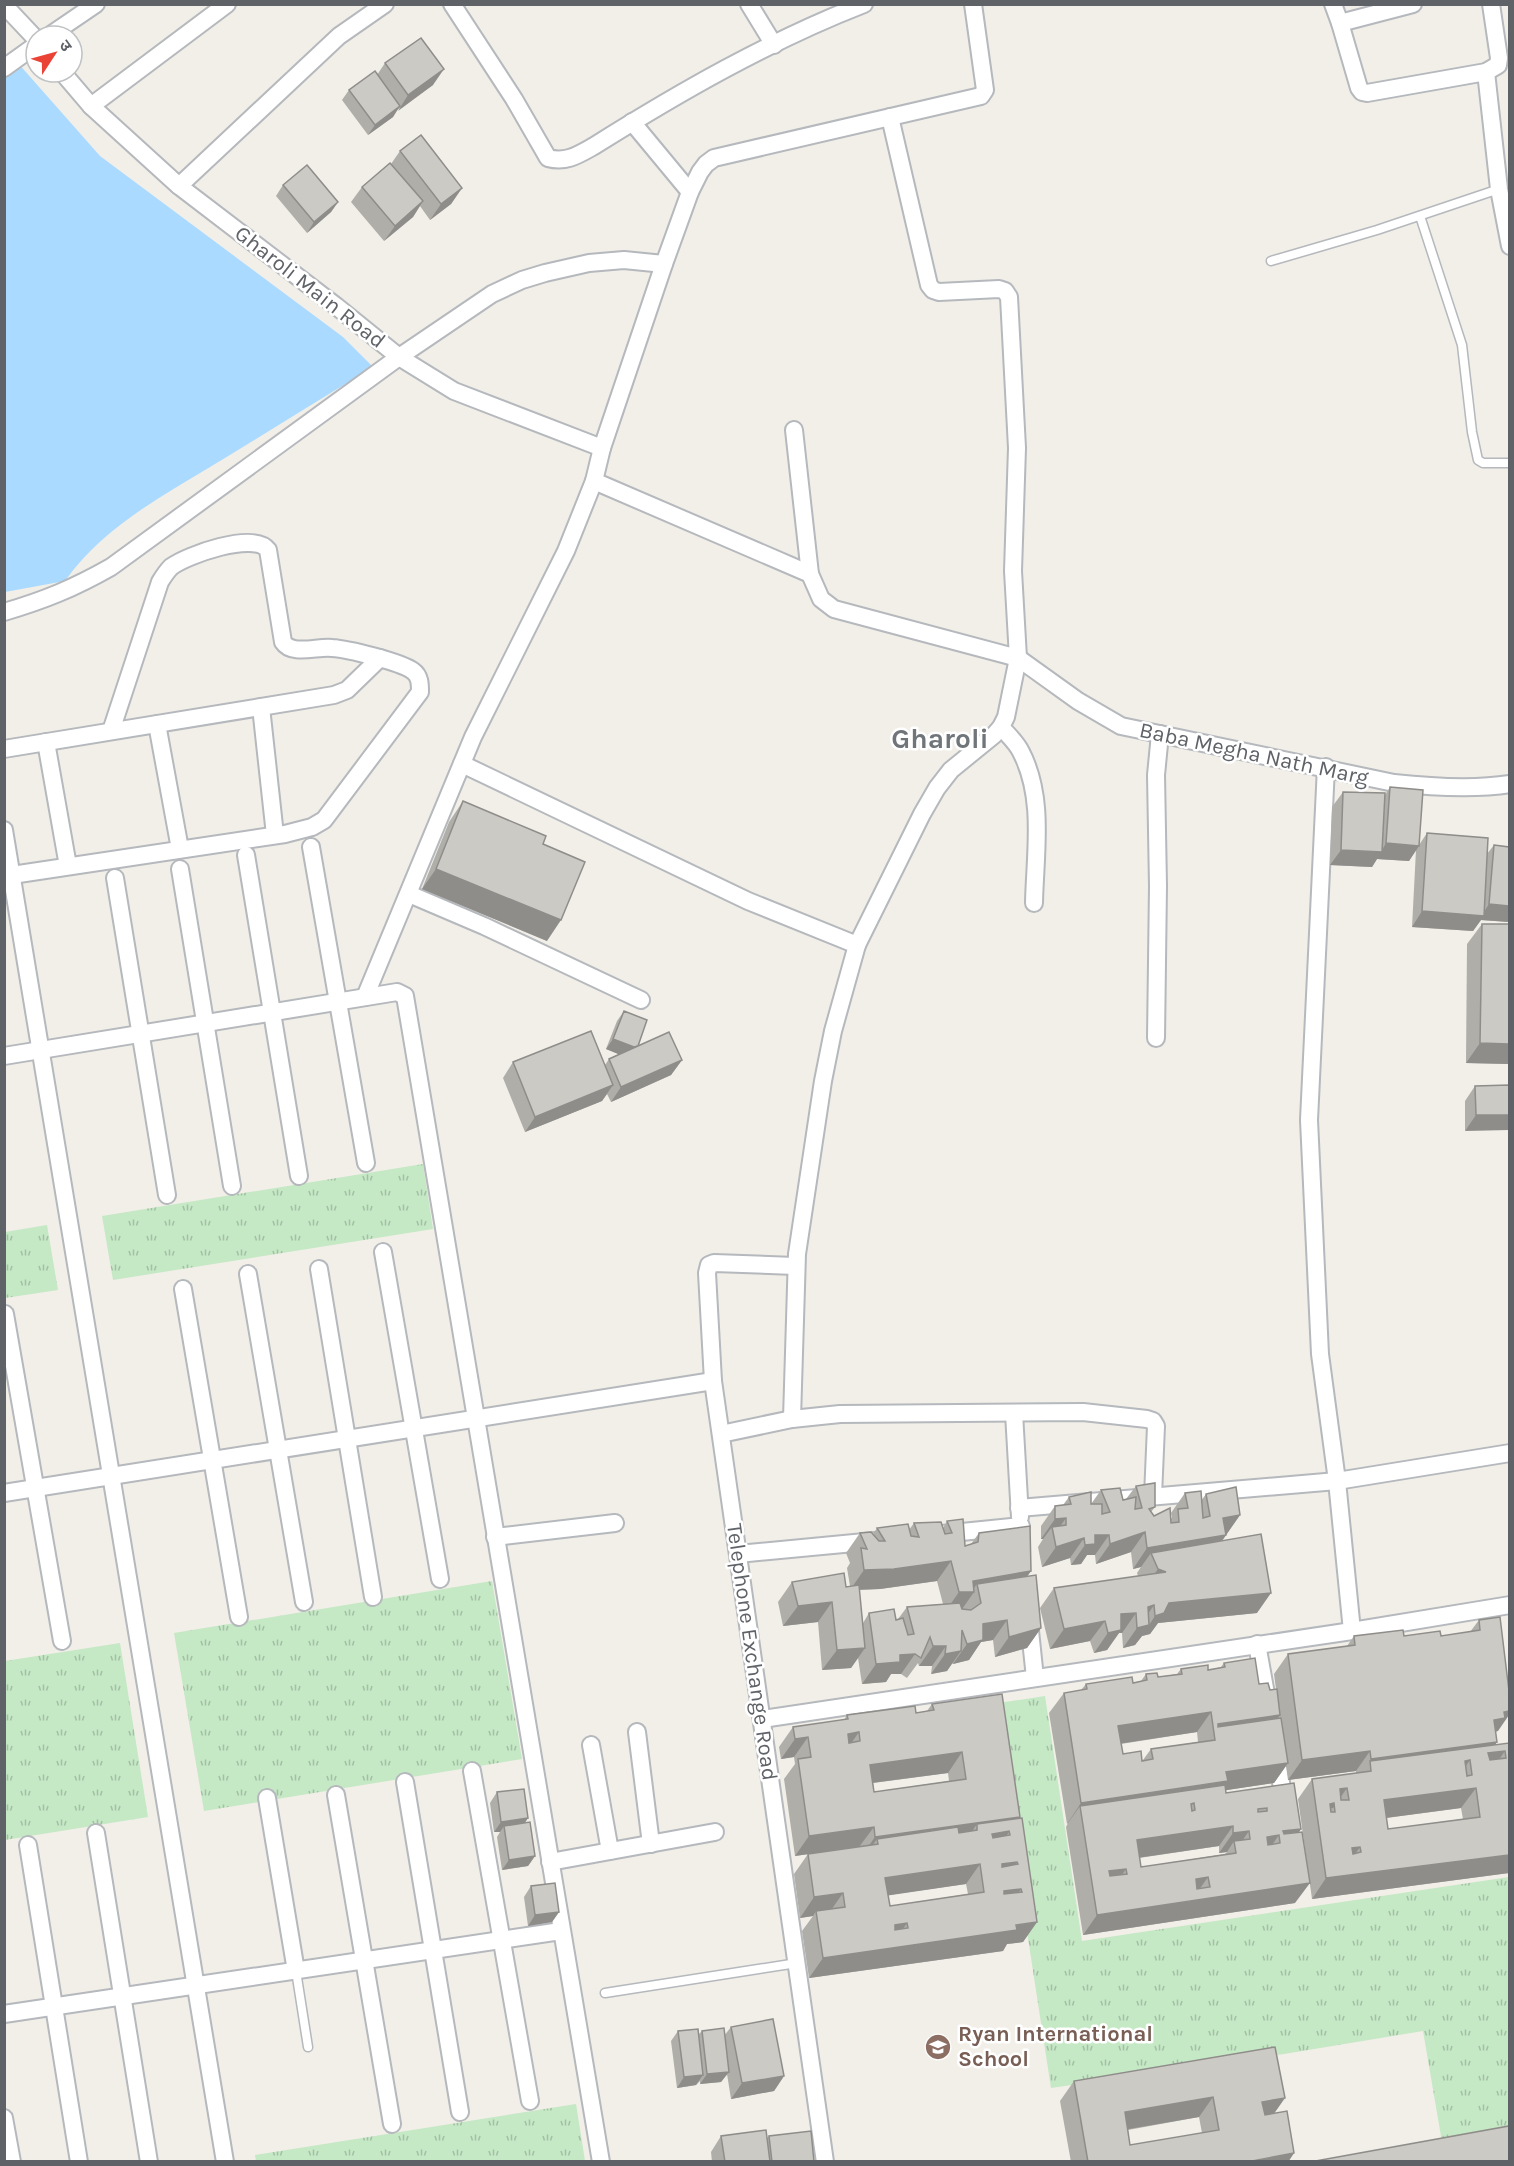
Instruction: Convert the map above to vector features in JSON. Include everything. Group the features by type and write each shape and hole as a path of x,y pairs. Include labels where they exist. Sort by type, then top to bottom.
{"street":[{"path":"4,4 24,26"},
{"path":"67,24 96,4"},
{"path":"91,106 227,4"},
{"path":"179,186 339,36 385,4"},
{"path":"453,4 514,99 548,158 560,161 573,157 729,67 826,19 864,4"},
{"path":"749,4 774,45"},
{"path":"365,998 473,737 566,551 594,481 602,448 664,264 690,192 700,172 714,158 981,96 984,94 973,4"},
{"path":"1333,4 1359,88 1362,92 1367,93 1486,72 1498,65 1499,57 1491,4"},
{"path":"1340,23 1413,4"},
{"path":"4,68 24,54"},
{"path":"1486,72 1499,189 1509,246"},
{"name":"Gharoli Main Road","path":"72,84 91,106 179,186 399,357 492,294 522,280 589,263 624,260 664,264"},
{"path":"792,1419 795,1266 823,1081 833,1031 857,945 917,822 937,788 951,770 1001,727 1006,717 1018,658 1012,571 1017,448 1010,297 1005,291 999,289 939,292 933,290 890,117"},
{"path":"632,122 690,192"},
{"path":"4,612 48,599 80,585 111,567 399,357 454,391 602,448"},
{"path":"794,430 810,574 821,599 834,609 1018,658"},
{"path":"594,481 810,574"},
{"path":"12,875 275,835 312,826 324,820 420,692 420,684 412,670 380,658 330,647 294,649 286,646 283,642 271,559 265,546 242,542 194,555 171,568 160,582 111,731"},
{"path":"4,748 340,694 380,658"},
{"name":"Baba Megha Nath Marg","path":"1018,658 1078,701 1121,726 1394,783 1427,786 1509,784"},
{"path":"261,707 275,835"},
{"path":"157,724 180,849"},
{"path":"1001,727 1021,751 1032,778 1037,808 1034,903"},
{"path":"1156,1038 1158,886 1156,776 1160,734"},
{"path":"46,742 68,866"},
{"path":"462,764 748,901 857,945"},
{"path":"1326,767 1309,1120 1320,1354 1337,1481 1352,1631"},
{"path":"4,830 225,2162"},
{"path":"311,847 366,1163"},
{"path":"246,855 300,1176"},
{"path":"180,869 232,1186"},
{"path":"115,878 167,1195"},
{"path":"409,894 484,926 641,1000"},
{"path":"4,1056 397,992 405,996 601,2162"},
{"path":"383,1251 440,1579"},
{"name":"Telephone Exchange Road","path":"795,1266 714,1263 709,1265 707,1273 713,1380 825,2162"},
{"path":"319,1269 373,1597"},
{"path":"248,1274 304,1602"},
{"path":"183,1289 239,1617"},
{"path":"5,1314 62,1641"},
{"path":"4,1493 713,1380"},
{"path":"721,1434 792,1419 840,1414 1083,1412 1147,1419 1153,1421 1156,1426 1153,1496"},
{"path":"927,1535 1021,1532 1014,1413"},
{"path":"1019,1508 1337,1481 1509,1453"},
{"path":"495,1537 615,1523"},
{"path":"738,1554 891,1539"},
{"path":"762,1719 1352,1631 1509,1605"},
{"path":"1028,1608 1035,1678"},
{"path":"1257,1644 1287,1817"},
{"path":"637,1732 651,1844"},
{"path":"591,1745 610,1851"},
{"path":"472,1772 530,2101"},
{"path":"405,1782 460,2112"},
{"path":"336,1795 392,2124"},
{"path":"267,1798 296,1971"},
{"path":"550,1862 715,1832"},
{"path":"96,1833 149,2162"},
{"path":"28,1845 79,2162"},
{"path":"4,2014 561,1931"},
{"path":"4,2118 12,2162"}],"lane":[{"path":"1271,261 1420,216 1499,189"},
{"path":"1420,216 1462,345 1472,432 1478,460 1483,463 1509,463"},
{"path":"605,1993 797,1963"},
{"path":"296,1971 308,2047"}],"green space":[{"path":"423,1164 433,1229 113,1280 102,1216"},
{"path":"47,1225 58,1290 5,1298 5,1232"},
{"path":"492,1581 522,1759 204,1811 174,1633"},
{"path":"120,1643 148,1817 5,1840 5,1661"},
{"path":"1045,1696 1082,1941 1509,1877 1509,2133 1442,2142 1423,2031 1051,2088 992,1704"},
{"path":"576,2104 585,2161 256,2161 255,2155"}],"water":[{"path":"17,62 24,70 24,84 36,84 100,156 343,337 373,367 136,513 98,544 65,581 5,592 4,73"}],"building":[{"path":"421,38 444,69 408,95 385,63"},
{"path":"375,71 400,106 375,125 349,90"},
{"path":"421,135 462,188 441,204 400,151"},
{"path":"390,163 423,201 395,226 362,187"},
{"path":"307,165 338,202 314,222 283,185"},
{"path":"1390,787 1423,790 1419,846 1386,843"},
{"path":"1343,792 1385,793 1382,852 1341,850"},
{"path":"463,801 546,836 543,844 585,862 561,920 436,869"},
{"path":"1427,833 1488,838 1484,916 1422,911"},
{"path":"1494,845 1509,847 1509,906 1489,904"},
{"path":"1482,924 1509,924 1509,1044 1480,1043"},
{"path":"624,1011 647,1020 638,1046 634,1047 613,1039"},
{"path":"591,1031 613,1085 535,1117 513,1062"},
{"path":"669,1032 682,1060 621,1087 609,1059"},
{"path":"1509,1085 1509,1115 1476,1115 1475,1086"},
{"path":"1155,1483 1155,1507 1149,1509 1154,1516 1170,1508 1171,1523 1179,1522 1178,1509 1188,1508 1185,1493 1201,1491 1203,1518 1210,1516 1206,1494 1236,1487 1240,1515 1223,1518 1226,1535 1147,1548 1145,1532 1110,1544 1109,1535 1095,1535 1095,1544 1085,1545 1084,1538 1056,1547 1052,1527 1066,1525 1066,1518 1055,1519 1055,1506 1071,1504 1069,1497 1091,1492 1091,1504 1102,1504 1102,1514 1110,1512 1101,1490 1120,1488 1123,1500 1136,1497 1135,1509 1142,1508 1136,1486"},
{"path":"963,1519 965,1546 978,1542 979,1533 1030,1526 1031,1571 973,1581 974,1592 959,1592 951,1561 894,1569 864,1570 861,1548 867,1549 860,1533 871,1532 879,1541 885,1541 877,1528 908,1524 911,1536 919,1537 914,1523 941,1522 945,1534 952,1533 947,1521"},
{"path":"1261,1534 1271,1593 1169,1603 1164,1613 1155,1616 1154,1605 1148,1607 1149,1625 1137,1628 1136,1613 1121,1614 1121,1630 1108,1633 1105,1621 1064,1629 1054,1588 1166,1572 1158,1569 1151,1553"},
{"path":"844,1573 846,1587 859,1585 865,1648 837,1650 832,1602 798,1606 792,1582"},
{"path":"1036,1575 1041,1628 1009,1637 1007,1620 983,1624 983,1640 967,1644 962,1630 961,1651 945,1654 946,1646 933,1646 930,1637 921,1658 915,1654 900,1655 900,1662 876,1664 869,1613 894,1609 896,1620 903,1618 908,1635 914,1634 907,1607 960,1603 962,1609 971,1610 981,1603 977,1584"},
{"path":"1500,1617 1509,1691 1509,1711 1504,1712 1505,1718 1494,1720 1497,1742 1371,1759 1370,1751 1302,1760 1288,1654 1355,1645 1354,1636 1403,1630 1404,1636 1440,1631 1441,1636 1480,1630 1479,1620"},
{"path":"1255,1658 1259,1684 1268,1683 1270,1690 1277,1689 1280,1715 1218,1724 1218,1727 1281,1718 1288,1763 1226,1772 1228,1781 1081,1803 1064,1693 1087,1689 1086,1684 1132,1677 1133,1683 1147,1680 1146,1674 1157,1673 1158,1677 1182,1674 1181,1669 1208,1665 1208,1670 1225,1667 1224,1663","holes":["1211,1712 1215,1740 1151,1749 1153,1759 1142,1761 1141,1751 1123,1754 1118,1726"]},
{"path":"1002,1694 1020,1817 875,1837 874,1827 809,1836 798,1759 811,1757 808,1737 795,1739 793,1727 848,1719 847,1715 915,1706 916,1713 934,1710 932,1704","holes":["859,1732 860,1741 849,1743 848,1734","962,1752 966,1779 874,1792 870,1765"]},
{"path":"1509,1743 1509,1855 1326,1878 1312,1779 1371,1771 1370,1761","holes":["1505,1751 1506,1758 1490,1760 1488,1753","1470,1760 1472,1775 1467,1776 1465,1761","1347,1788 1349,1800 1341,1800 1340,1789","1476,1788 1480,1817 1388,1829 1384,1800","1334,1803 1335,1812 1331,1812 1330,1804","1360,1847 1361,1852 1353,1854 1352,1848"]},
{"path":"1294,1783 1301,1829 1283,1831 1284,1834 1302,1832 1310,1883 1097,1915 1080,1806 1225,1785 1226,1793","holes":["1267,1808 1267,1811 1258,1812 1258,1809","1233,1826 1233,1833 1249,1831 1250,1839 1234,1841 1236,1853 1141,1867 1137,1840","1279,1835 1280,1843 1268,1845 1267,1837","1126,1869 1127,1874 1110,1876 1109,1871","1208,1877 1210,1887 1197,1889 1196,1879"]},
{"path":"524,1789 528,1818 501,1822 497,1792"},
{"path":"1022,1818 1037,1922 1016,1925 1017,1930 823,1958 816,1911 845,1907 843,1893 814,1897 808,1854 878,1844 877,1839 958,1827 959,1833 977,1830 977,1824","holes":["1009,1831 1010,1835 993,1838 992,1834","1017,1862 1018,1864 1002,1867 1002,1864","980,1864 984,1892 890,1906 885,1878","1021,1889 1022,1892 1004,1894 1004,1891","907,1923 908,1928 895,1930 895,1925"]},
{"path":"530,1822 535,1856 509,1860 504,1826"},
{"path":"555,1883 559,1912 535,1915 531,1886"},
{"path":"773,2019 784,2076 742,2083 731,2027"},
{"path":"724,2028 729,2072 707,2074 702,2031"},
{"path":"698,2029 703,2075 684,2077 678,2031"},
{"path":"1275,2047 1285,2098 1262,2102 1265,2115 1287,2111 1294,2153 1247,2162 1088,2162 1074,2081","holes":["1213,2097 1219,2130 1130,2145 1125,2112"]},
{"path":"1509,2126 1509,2162 1310,2162"},
{"path":"766,2130 770,2162 725,2162 721,2136"},
{"path":"811,2131 814,2162 772,2162 769,2136"}],"place":[{"name":"Ryan International School","path":"938,2047"}],"district":[{"name":"Gharoli","path":"940,738"}]}
